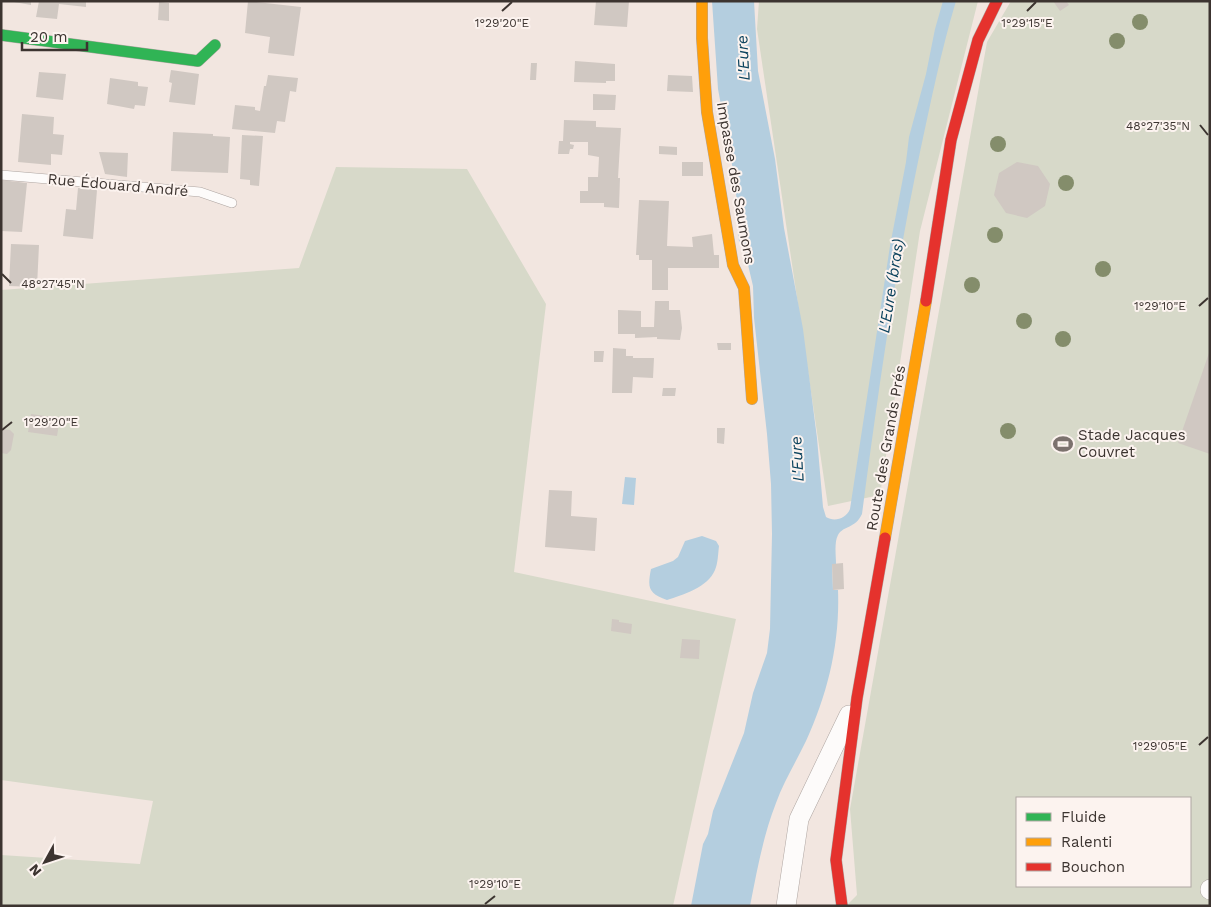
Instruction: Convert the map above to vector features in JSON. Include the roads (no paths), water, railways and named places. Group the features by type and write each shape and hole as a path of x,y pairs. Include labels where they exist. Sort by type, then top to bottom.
{"street":[{"name":"Impasse des Saumons","path":"702,1 702,38 707,112 733,265 744,288 752,399"},
{"name":"Route des Grands Prés","path":"842,906 836,860 857,698 920,339 951,140 978,40 997,1"},
{"path":"1,35 198,61 216,45"},
{"path":"786,906 799,819 857,698"}],"lane":[{"name":"Rue Édouard André","path":"1,175 200,192 232,204"}],"water":[{"path":"712,1 754,1 758,71 775,159 784,228 803,329 817,438 823,507 826,517 836,519 846,515 850,509 890,246 909,137 943,1 956,1 932,95 903,242 862,514 853,525 840,532 836,541 836,564 832,564 833,590 838,590 838,610 835,648 831,667 814,723 771,815 750,906 691,906 703,844 708,834 713,811 744,733 753,693 767,653 770,629 772,534 767,434 754,318 753,286 745,252 739,241 738,234 744,224 737,202 718,89"},
{"path":"625,477 636,478 634,505 622,504"},
{"path":"702,536 716,541 719,546 717,564 712,576 701,586 680,596 667,600 656,595 651,589 649,581 651,569 673,561 678,557 685,541"}],"place":[{"name":"Stade Jacques Couvret","path":"1063,444"}],"water label":[{"name":"L'Eure","path":"743,58"},
{"name":"L'Eure (bras)","path":"891,286"},
{"name":"L'Eure","path":"797,459"}]}
